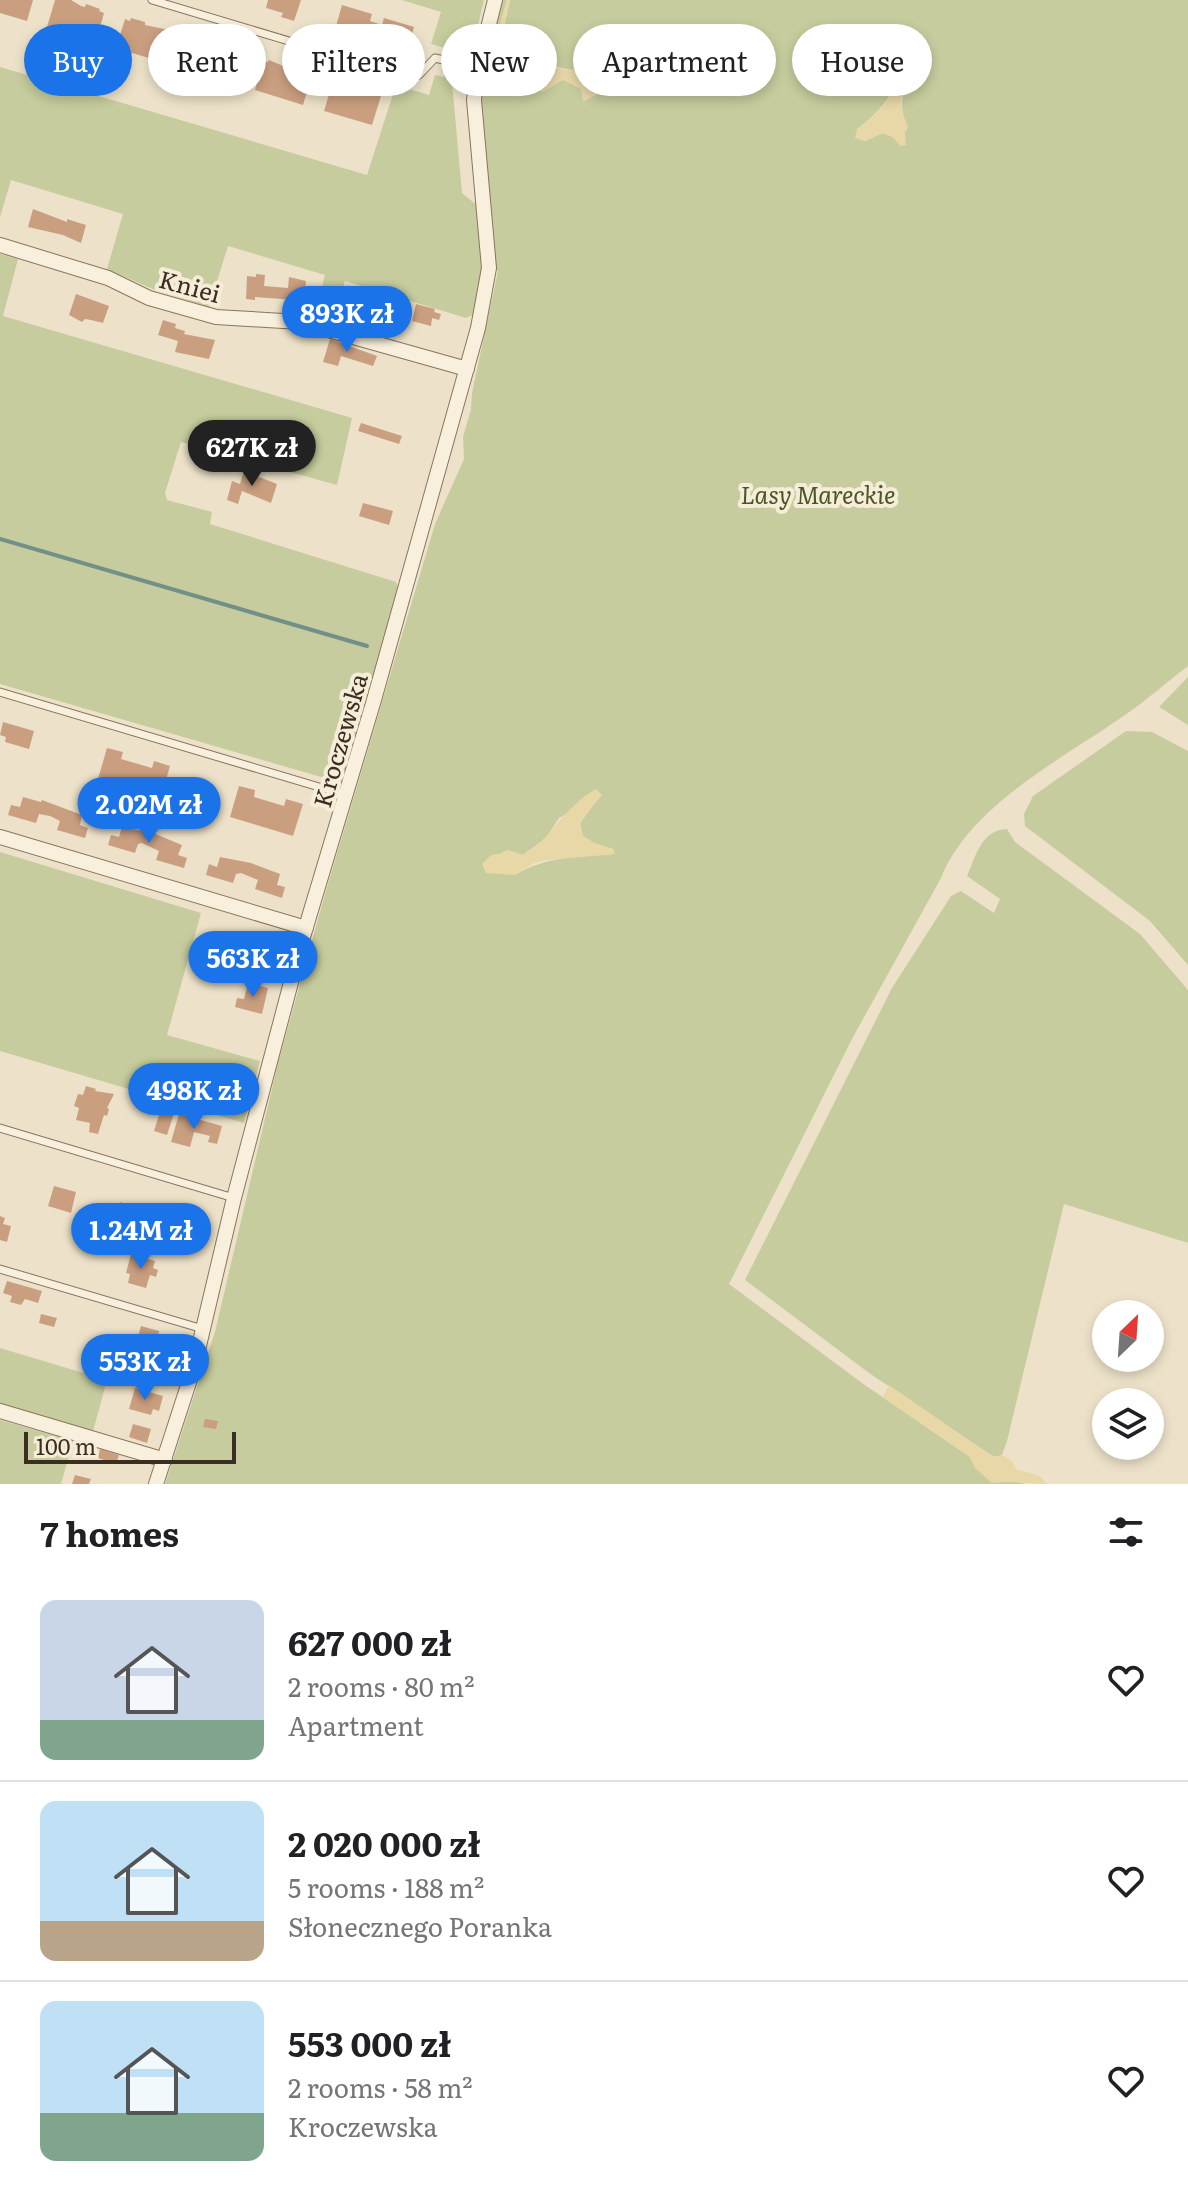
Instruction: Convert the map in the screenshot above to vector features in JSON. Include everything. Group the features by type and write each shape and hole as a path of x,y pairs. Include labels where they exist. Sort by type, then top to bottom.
{"street":[{"name":"Kroczewska","path":"489,24 495,0"},
{"name":"Kroczewska","path":"156,1484 194,1367 234,1198 306,928 485,297 489,268 474,96"},
{"name":"Kniei","path":"0,245 108,278 149,298 216,317 300,322 467,369"},
{"path":"0,837 306,928"},
{"path":"0,1411 165,1460"}],"lane":[{"path":"152,0 409,77 419,75 435,58 441,59"},
{"path":"0,692 346,795"},
{"path":"0,1128 234,1198"},
{"path":"0,1269 203,1329"}],"green space":[{"path":"402,0 484,0 478,24 441,24 441,47 431,44 441,12"},
{"name":"Lasy Mareckie","path":"501,0 507,0 501,24 495,24"},
{"name":"Lasy Mareckie","path":"510,0 1188,0 1188,666 1133,709 1021,785 973,828 955,852 852,1039 729,1284 862,1383 970,1457 976,1469 1025,1484 165,1484 215,1332 278,1063 325,894 435,524 464,459 463,437 498,271 481,96 557,96 557,81 563,79 573,85 573,96 583,96 584,101 593,96 776,96 776,24 573,24 571,70 557,67 557,24 505,24","holes":["601,795 580,823 583,836 613,849 614,854 551,861 515,875 491,855 507,850 523,855 546,838 559,818"]},
{"path":"0,67 24,74 24,96 99,96 367,175 392,96 429,95 435,75 441,76 441,96 453,96 462,193 478,206 483,268 475,314 466,318 345,281 332,322 314,317 325,275 228,246 209,307 155,290 107,269 123,214 11,180 0,217"},
{"path":"0,254 18,259 3,316 352,418 337,485 181,442 165,493 167,500 212,512 210,524 396,582 397,597 342,783 0,684"},
{"path":"1188,677 1188,725 1159,707"},
{"path":"1126,731 1152,732 1188,751 1188,965 1150,921 1025,826 1024,814 1033,796"},
{"path":"1007,829 1015,842 1140,934 1188,990 1188,1243 1064,1204 1007,1441 1002,1455 994,1457 869,1373 745,1280 892,988 951,896 961,891 994,913 1000,899 967,876 985,839 998,830"},
{"path":"0,852 201,913 167,1035 260,1061 244,1123 0,1051"},
{"path":"0,1348 107,1380 92,1435 0,1407"},
{"path":"0,1420 73,1441 61,1484 0,1484"}],"sand":[{"path":"507,0 510,0 505,24 500,24"},
{"path":"557,68 573,69 573,85 563,80 557,84"},
{"path":"890,96 902,96 908,127 905,132 906,145 900,146 893,137 883,133 865,141 855,138 857,129"},
{"path":"596,789 602,795 580,822 583,836 613,849 615,854 547,860 534,863 515,875 486,873 482,864 491,855 507,850 523,855 542,840 574,805"},
{"path":"889,1385 993,1457 1002,1455 1012,1461 1016,1469 1040,1476 1046,1484 992,1483 976,1469 970,1457 883,1397"}],"building":[{"path":"0,0 33,0 27,21 0,13"},
{"path":"55,0 71,0 104,13 101,24 48,24"},
{"path":"268,0 301,0 294,21 281,17 283,13 266,8"},
{"path":"342,5 372,14 370,21 379,24 337,24"},
{"path":"131,18 148,26 148,58 132,53 132,24 123,24 125,19 130,21"},
{"path":"384,18 404,24 382,24"},
{"path":"268,62 282,65 282,96 306,96 303,105 266,93"},
{"path":"328,96 381,96 372,125 324,111"},
{"path":"33,209 67,222 67,219 86,225 81,243 63,235 28,227"},
{"path":"256,274 265,275 264,286 288,288 289,277 306,281 304,304 295,303 295,300 246,299 247,276 256,277"},
{"path":"76,294 109,306 103,323 85,319 82,322 69,315"},
{"path":"416,304 435,309 434,312 441,314 439,320 432,318 431,326 412,321"},
{"path":"163,320 176,324 175,328 185,331 184,334 215,340 209,359 175,352 178,341 158,335"},
{"path":"330,339 377,356 373,366 341,356 338,366 323,362"},
{"path":"361,423 402,436 399,444 358,431"},
{"path":"244,471 277,484 271,503 242,491 238,504 227,500 232,481 240,484"},
{"path":"363,503 393,511 389,525 359,516"},
{"path":"3,722 34,731 29,749 5,742 6,737 0,735"},
{"path":"107,748 123,752 121,759 152,768 154,761 170,766 161,797 98,779"},
{"path":"239,786 255,790 254,797 284,806 286,799 303,804 293,836 230,817"},
{"path":"23,797 42,800 82,815 80,825 88,828 85,838 57,830 60,821 50,816 39,814 36,823 8,815 11,805 20,807"},
{"path":"122,827 153,833 182,845 178,855 187,858 184,868 156,860 159,851 142,843 138,844 135,853 108,845 111,835 119,837"},
{"path":"220,857 251,863 280,874 277,885 285,887 282,898 255,889 258,880 241,873 236,874 233,883 206,875 209,864 217,867"},
{"path":"211,953 239,961 235,973 208,965"},
{"path":"255,963 269,967 267,974 253,970"},
{"path":"248,983 268,988 262,1014 235,1007 237,998 244,999"},
{"path":"86,1086 114,1094 98,1134 89,1132 90,1123 76,1120 79,1108 74,1106 78,1094 83,1095"},
{"path":"163,1102 176,1107 167,1135 154,1131 159,1115 155,1114 156,1110 160,1112"},
{"path":"179,1114 222,1126 217,1144 208,1142 210,1136 194,1132 190,1147 171,1142"},
{"path":"54,1186 76,1192 71,1213 48,1206"},
{"path":"120,1202 130,1206 129,1209 144,1212 138,1232 114,1223"},
{"path":"0,1216 5,1218 3,1224 11,1226 7,1242 0,1240"},
{"path":"174,1217 199,1224 190,1254 165,1247"},
{"path":"131,1254 155,1261 153,1268 158,1270 156,1277 150,1275 146,1288 128,1283 130,1274 126,1273"},
{"path":"7,1281 42,1291 38,1303 25,1299 21,1305 10,1302 12,1296 3,1293"},
{"path":"41,1314 57,1318 54,1327 39,1323"},
{"path":"141,1326 159,1331 152,1357 133,1354"},
{"path":"135,1388 163,1396 159,1411 153,1409 151,1415 129,1409"},
{"path":"205,1419 218,1421 216,1429 203,1427"},
{"path":"133,1424 151,1429 147,1443 129,1437"},
{"path":"100,1449 119,1455 116,1464 98,1458"},
{"path":"75,1475 91,1479 89,1484 72,1484"}],"waterway":[{"path":"0,539 367,646"}]}
